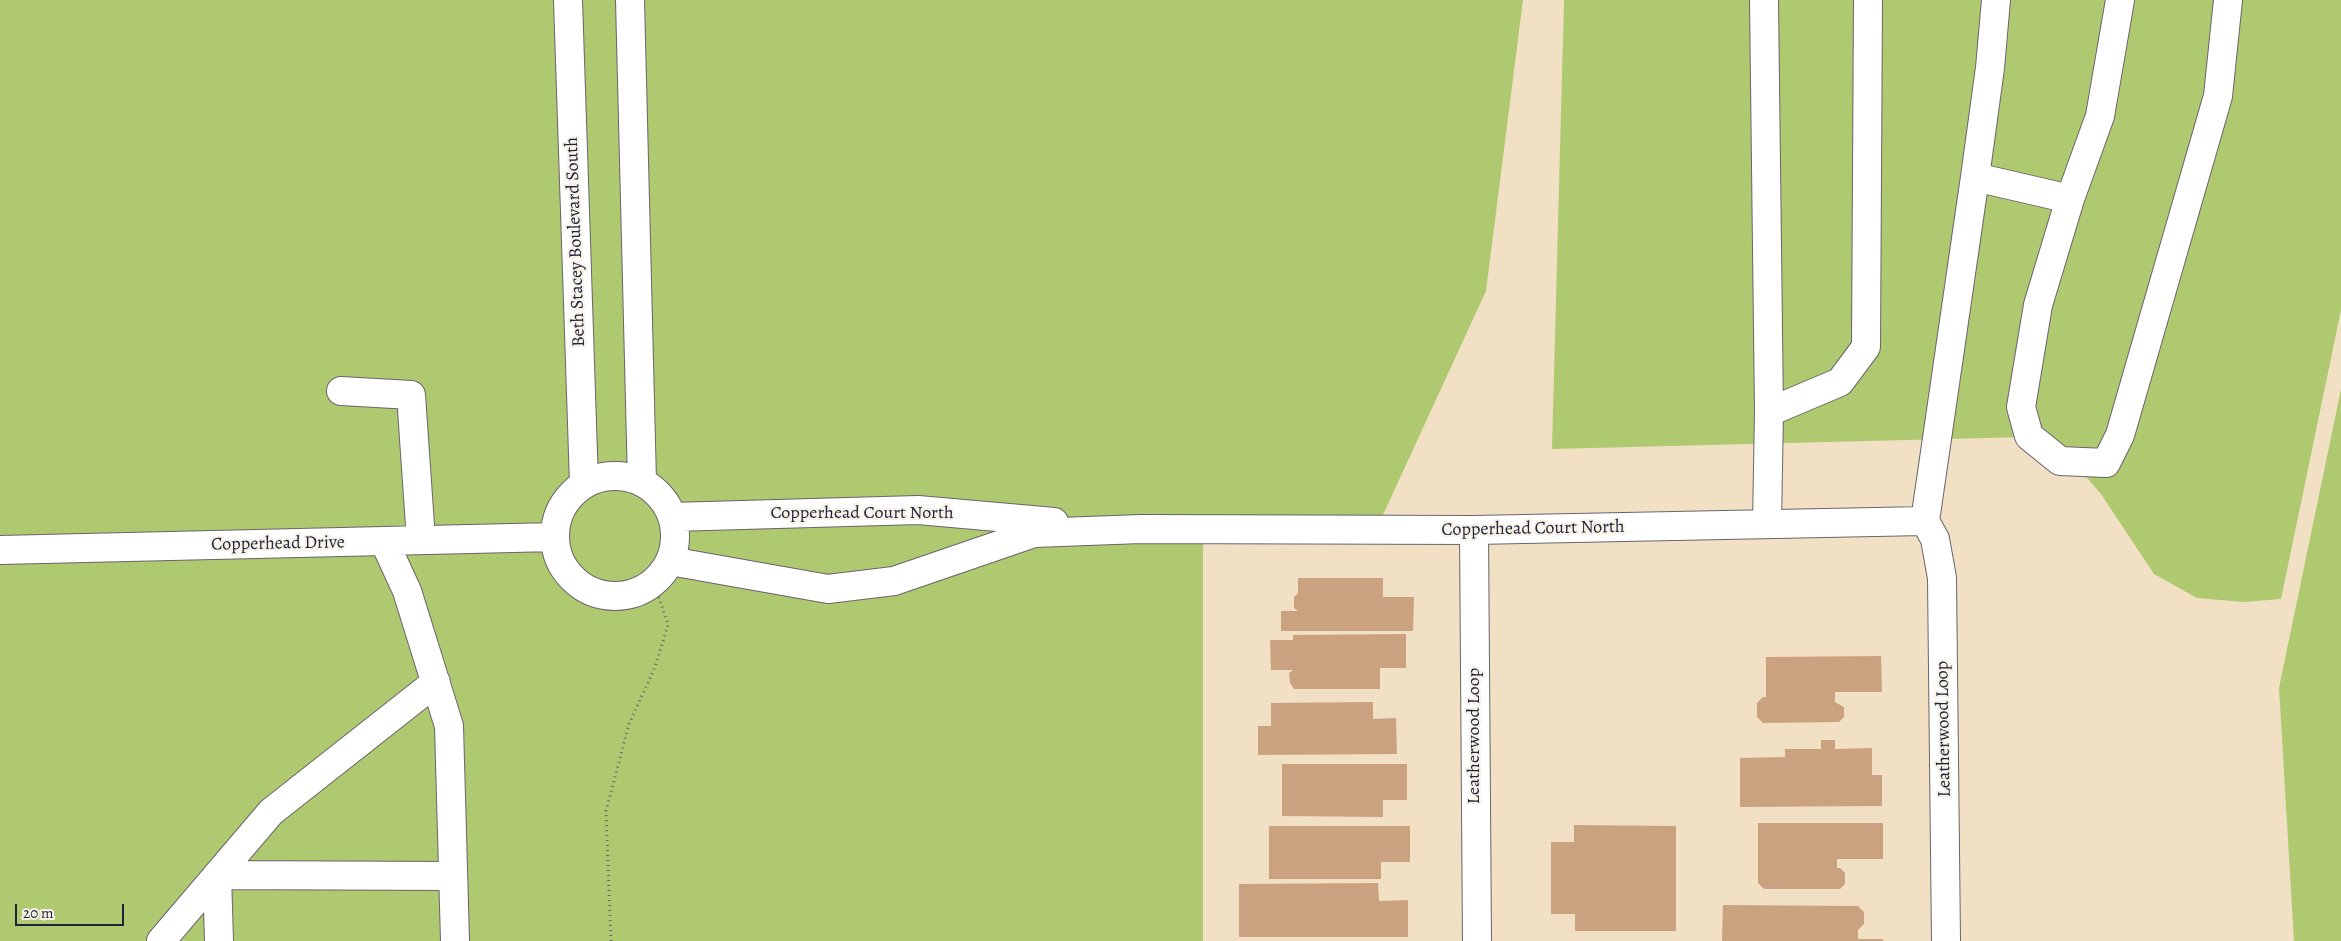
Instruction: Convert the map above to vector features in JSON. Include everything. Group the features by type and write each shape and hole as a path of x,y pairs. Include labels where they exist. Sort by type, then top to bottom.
{"street":[{"name":"Beth Stacey Boulevard South","path":"568,0 584,484"},
{"path":"630,0 642,482"},
{"path":"1764,0 1768,524"},
{"path":"1768,412 1840,382 1866,347 1868,0"},
{"path":"1925,521 1938,443 1954,314 1975,177 1996,0"},
{"path":"2120,0 2100,116 2070,199 2038,305 2020,407 2029,436 2060,461 2106,462 2120,435 2218,96 2228,0"},
{"path":"1975,177 2070,199"},
{"path":"342,391 411,395 421,540"},
{"path":"628,477 642,482 655,491 665,502 672,516 676,531 670,561 653,582 637,592 618,596 599,593 582,586 568,572 558,556 555,537 557,521 563,507 572,494 584,484 598,478 628,477"},
{"name":"Copperhead Court North","path":"672,516 918,510 1140,529"},
{"name":"Copperhead Court North","path":"670,561 828,589 894,581 1034,533 1140,529 1474,530 1925,521"},
{"name":"Leatherwood Loop","path":"1925,521 1935,539 1942,578 1946,941"},
{"name":"Leatherwood Loop","path":"1474,530 1477,941"},
{"name":"Copperhead Drive","path":"0,550 555,537"},
{"path":"384,541 407,591 449,726 454,941"},
{"path":"161,941 271,812 436,682"},
{"path":"217,875 453,876"},
{"path":"217,875 219,941"}],"path":[{"path":"611,941 606,811 628,724 655,667 668,625 653,582"}],"green space":[{"path":"0,0 1523,0 1486,291 1376,530 1203,529 1203,941 0,941"},
{"path":"1564,0 2341,0 2341,310 2281,599 2244,602 2197,598 2154,574 2101,494 2068,456 2025,437 1552,449"},
{"path":"2341,389 2341,941 2294,941 2279,688"}],"building":[{"path":"1298,578 1383,578 1383,597 1414,597 1413,631 1281,631 1281,611 1298,611 1294,608 1294,597 1298,593"},
{"path":"1406,634 1406,668 1380,668 1380,689 1294,689 1290,683 1289,673 1293,670 1271,670 1270,640 1293,640 1293,635"},
{"path":"1881,656 1882,692 1835,692 1835,702 1844,707 1844,717 1839,722 1763,723 1757,717 1757,703 1763,697 1766,697 1766,657"},
{"path":"1373,702 1373,719 1396,718 1397,754 1258,755 1258,726 1271,726 1271,703"},
{"path":"1821,740 1835,740 1835,749 1872,748 1872,775 1882,775 1882,806 1740,807 1740,758 1785,757 1785,749 1821,749"},
{"path":"1282,764 1407,764 1407,800 1383,800 1383,817 1282,816"},
{"path":"1758,823 1883,823 1883,859 1837,859 1837,868 1840,868 1845,873 1845,884 1840,889 1764,889 1758,883"},
{"path":"1574,825 1676,826 1676,931 1575,931 1575,914 1551,914 1551,842 1574,842"},
{"path":"1269,826 1410,826 1410,862 1381,862 1381,879 1269,879"},
{"path":"1378,883 1379,901 1408,900 1408,937 1239,937 1239,884"},
{"path":"1723,905 1858,906 1864,912 1864,924 1858,930 1858,939 1883,939 1883,941 1722,941"}]}
